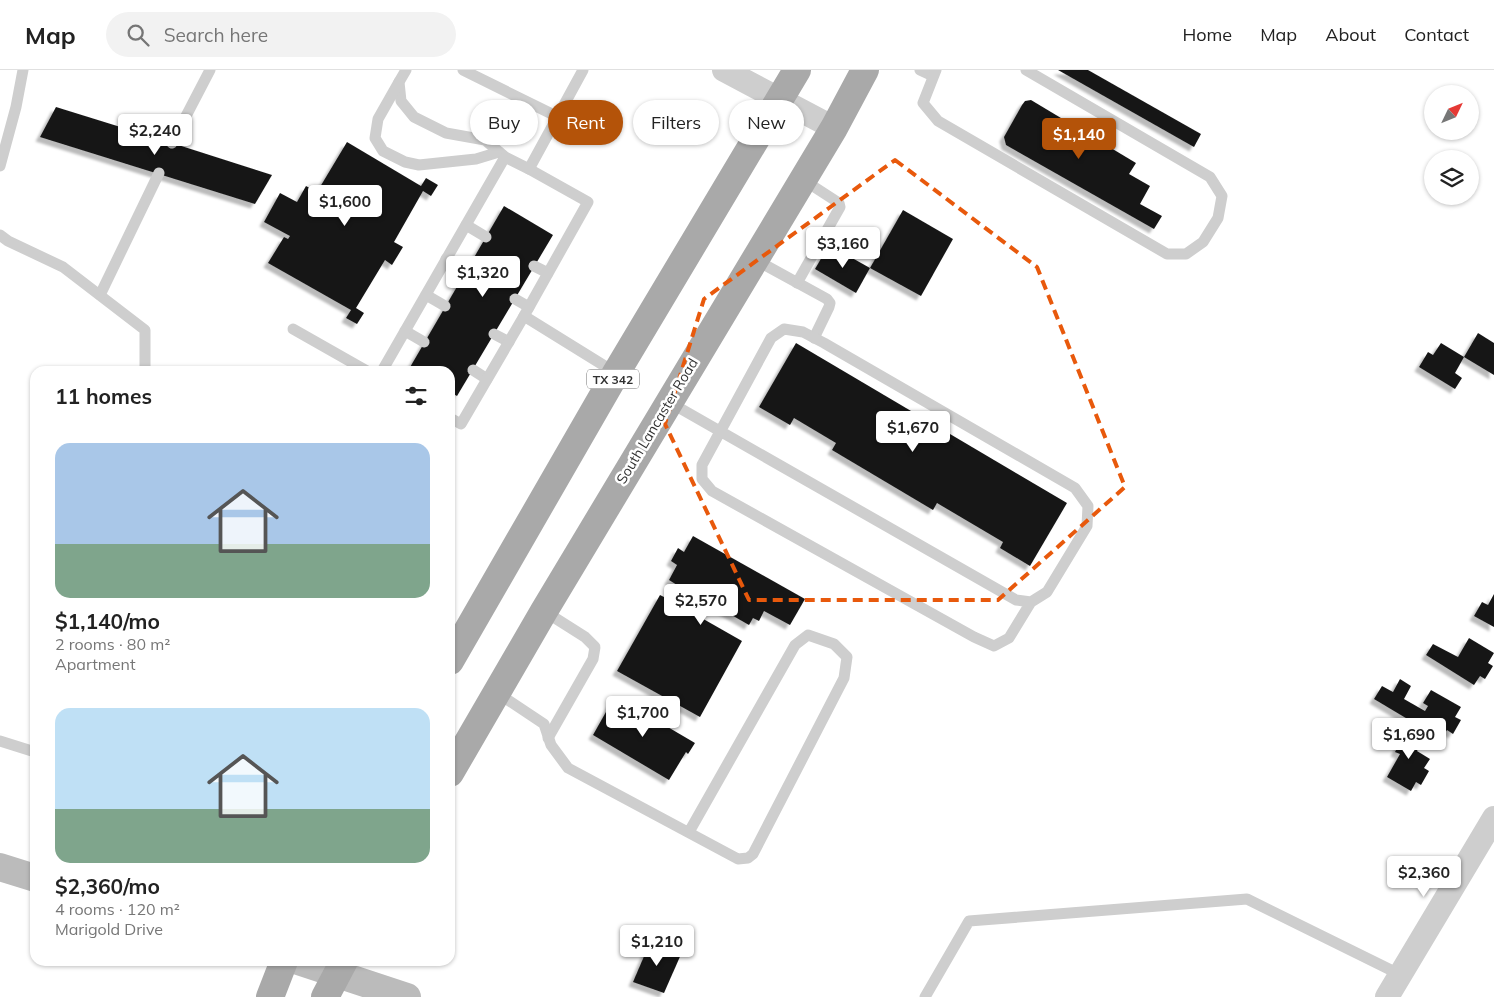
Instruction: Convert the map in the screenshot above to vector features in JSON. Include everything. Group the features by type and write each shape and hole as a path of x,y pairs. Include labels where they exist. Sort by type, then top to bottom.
{"main road":[{"name":"TX 342","path":"780,100 797,70"},
{"name":"South Lancaster Road","path":"455,763 544,611 834,128 865,70"},
{"name":"TX 342","path":"455,652 616,373 753,145"},
{"path":"270,997 282,966"}],"street":[{"path":"724,70 780,100"},
{"path":"804,112 834,128"},
{"path":"1388,997 1494,818"},
{"path":"0,867 30,876"},
{"path":"309,966 335,978 407,997"}],"lane":[{"path":"0,166 16,107 23,70"},
{"path":"172,143 210,70"},
{"path":"406,70 378,119 375,138 383,151 405,162 419,165 502,155"},
{"path":"463,70 548,112"},
{"path":"567,100 583,70"},
{"path":"920,70 935,73 923,103 938,121 1167,254 1186,254 1203,242 1218,218 1222,196 1210,177 1026,70"},
{"path":"399,82 401,101 414,117 446,134 485,140 502,155 588,202 461,424 455,421"},
{"path":"529,169 548,135"},
{"path":"385,366 466,225 502,155"},
{"path":"100,295 159,174"},
{"path":"797,283 840,207 839,203 802,179"},
{"path":"466,225 486,237"},
{"path":"0,235 8,241 63,266 146,330 145,366"},
{"path":"446,259 467,270"},
{"path":"754,259 830,303 814,338"},
{"path":"534,266 548,273"},
{"path":"426,295 446,306"},
{"path":"515,298 526,311 616,373"},
{"path":"293,329 358,366"},
{"path":"784,329 803,332 814,338 1075,488 1088,506 1087,526 1047,592 1031,602 1009,638 994,646 974,637 712,491 702,478 702,465 771,338 784,329"},
{"path":"405,331 424,342"},
{"path":"494,334 509,342"},
{"path":"473,370 487,379"},
{"path":"669,402 1016,600 1031,602"},
{"path":"544,611 585,637 595,648 593,660 548,738"},
{"path":"496,692 544,724 551,745 568,768 738,859 748,858 753,854 844,678 847,657 834,644 808,635 795,645 689,832"},
{"path":"0,741 30,750"},
{"path":"924,997 969,921 1247,899 1400,975"}],"highlighted area":[{"path":"895,160 1037,267 1125,487 998,600 749,600 665,424 704,299"}],"building":[{"path":"1058,70 1088,70 1201,134 1194,147"},
{"path":"1031,100 1136,163 1129,174 1150,186 1140,204 1162,216 1154,229 1006,145 1004,137 1022,105 1025,101"},
{"path":"56,107 272,175 255,204 40,137"},
{"path":"347,142 421,186 426,178 438,185 431,196 423,191 394,242 403,247 392,265 385,260 356,308 364,313 357,324 346,318 351,310 268,263 284,237 288,239 290,236 264,222 280,193 297,202 306,186 317,192"},
{"path":"504,206 553,235 457,396 455,395 455,366 411,366"},
{"path":"903,210 953,239 921,296 870,268"},
{"path":"829,245 870,268 856,293 815,269"},
{"path":"1478,333 1494,343 1494,375 1464,357"},
{"path":"796,343 1067,503 1030,566 1000,548 1003,542 937,503 933,510 832,450 836,443 794,418 790,425 759,407"},
{"path":"1441,343 1464,357 1455,373 1462,378 1455,389 1419,367 1428,352 1433,355"},
{"path":"693,536 805,599 790,625 764,611 759,621 753,618 749,625 686,589 677,604 742,641 700,717 617,671 660,595 668,599 677,585 669,580 677,565 671,561 678,548 684,552"},
{"path":"1494,594 1494,627 1474,616 1482,602 1488,605"},
{"path":"1469,638 1494,653 1488,663 1493,666 1485,679 1480,676 1474,685 1426,655 1433,644 1458,657"},
{"path":"1400,679 1411,686 1404,699 1425,711 1428,706 1423,703 1431,690 1461,707 1455,717 1461,720 1453,734 1447,730 1441,739 1374,699 1382,686 1393,692"},
{"path":"615,696 695,743 688,754 686,752 669,780 593,735"},
{"path":"1400,725 1424,739 1417,751 1430,759 1424,768 1429,771 1421,785 1416,782 1411,791 1387,777 1400,754 1395,752 1399,744 1392,739"},
{"path":"651,940 682,952 664,993 633,982"}]}
